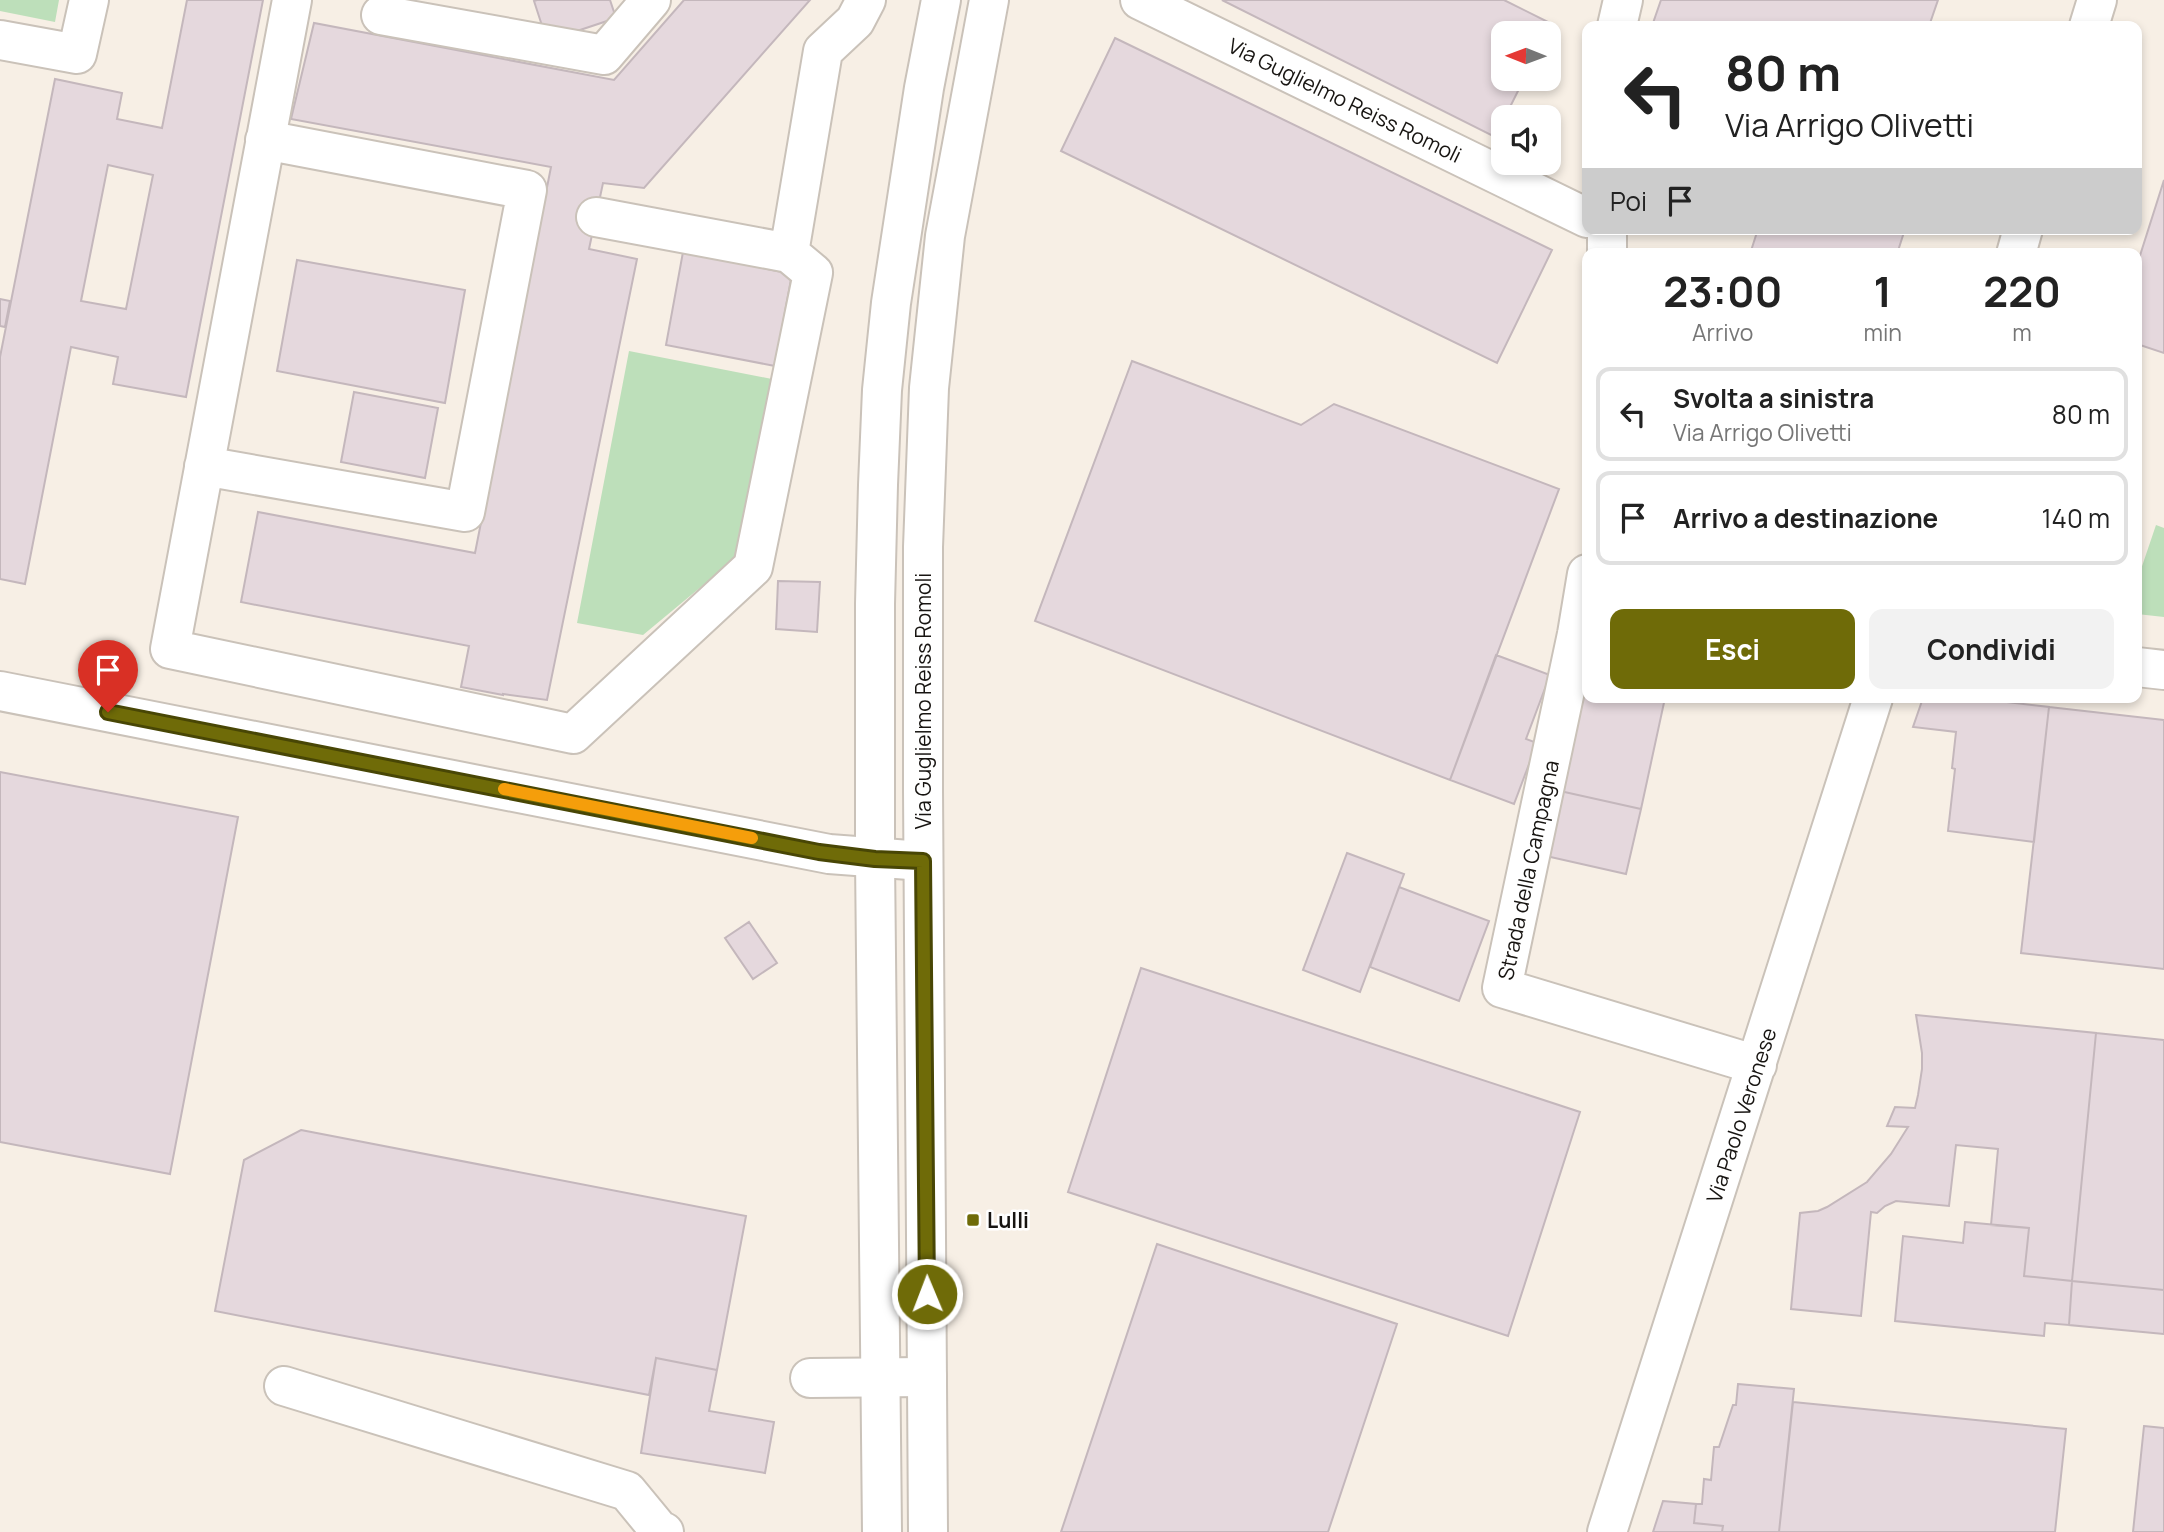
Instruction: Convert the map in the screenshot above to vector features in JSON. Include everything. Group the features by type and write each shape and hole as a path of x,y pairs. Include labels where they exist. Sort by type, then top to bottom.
{"street":[{"path":"0,40 77,54 89,0"},
{"path":"292,0 170,649 573,734 753,567 813,273 789,253 596,217"},
{"path":"382,15 604,55 651,0"},
{"path":"789,253 823,51 855,21 866,0"},
{"path":"882,1532 874,604 882,390 891,303 924,88 941,0"},
{"name":"Via Guglielmo Reiss Romoli","path":"928,1532 923,561 929,388 945,236 989,0"},
{"name":"Via Guglielmo Reiss Romoli","path":"1140,0 1582,216"},
{"path":"1618,21 1623,0"},
{"path":"2091,21 2098,0"},
{"path":"204,466 465,512 527,190 265,140"},
{"name":"Strada della Campagna","path":"1582,602 1502,988 1757,1065"},
{"path":"2142,668 2164,670"},
{"path":"0,691 819,852 875,859 923,861"},
{"name":"Via Paolo Veronese","path":"1607,1532 1871,703"},
{"path":"810,1378 927,1377"},
{"path":"284,1386 627,1491 660,1531 664,1532"}],"green space":[{"path":"0,0 59,0 55,22 0,11"},
{"path":"629,351 772,379 737,557 643,635 577,623"},
{"path":"2156,525 2164,528 2164,617 2142,615 2142,566"}],"building":[{"path":"187,0 263,0 186,397 113,384 118,357 71,347 25,584 0,579 0,357 55,79 122,93 117,119 162,128","holes":["108,165 153,175 126,309 81,301"]},
{"path":"610,0 616,18 547,41 534,1"},
{"path":"684,0 810,0 644,188 603,183 589,249 637,259 547,700 461,687 469,646 241,602 258,512 475,553 551,167 291,119 314,23 614,80"},
{"path":"1222,0 1504,0 1546,21 1491,21 1491,91 1518,91 1511,105 1491,105 1491,135"},
{"path":"1661,0 1938,0 1931,21 1654,21"},
{"path":"1115,38 1552,250 1497,363 1061,151"},
{"path":"2164,180 2164,353 2142,346 2142,249"},
{"path":"1756,235 1903,235 1899,248 1752,248"},
{"path":"683,252 792,274 775,366 666,345"},
{"path":"297,260 465,290 445,403 277,371"},
{"path":"0,299 10,301 5,327 0,326"},
{"path":"1132,361 1301,425 1334,404 1559,489 1450,780 1035,621"},
{"path":"354,392 438,408 425,478 341,462"},
{"path":"778,581 820,582 817,632 776,629"},
{"path":"1496,655 1550,675 1526,739 1537,743 1514,804 1450,780"},
{"path":"1582,692 1582,703 1664,703 1641,809 1560,791"},
{"path":"1921,703 2015,703 2049,707 2034,842 1948,831 1956,732 1913,727"},
{"path":"2049,707 2164,720 2164,969 2021,953"},
{"path":"0,772 238,817 170,1174 0,1142"},
{"path":"1560,791 1641,809 1626,874 1546,856"},
{"path":"1347,853 1404,874 1360,992 1303,970"},
{"path":"1399,887 1489,921 1459,1001 1370,967"},
{"path":"749,922 777,963 753,979 725,938"},
{"path":"1141,968 1580,1112 1508,1336 1068,1192"},
{"path":"1916,1015 2096,1033 2072,1281 2024,1276 2029,1228 1991,1225 1998,1149 1956,1145 1949,1206 1896,1201 1877,1213 1871,1212 1861,1316 1791,1309 1800,1213 1827,1207 1867,1182 1891,1154 1908,1127 1887,1126 1895,1107 1915,1108 1922,1069"},
{"path":"2096,1033 2164,1040 2164,1290 2072,1281"},
{"path":"301,1130 746,1216 717,1370 656,1358 649,1395 215,1311 244,1160"},
{"path":"1965,1222 2029,1228 2024,1276 2072,1281 2069,1325 2045,1323 2044,1336 1895,1321 1903,1236 1963,1243"},
{"path":"1157,1244 1397,1324 1328,1532 1061,1532"},
{"path":"2072,1281 2164,1290 2164,1334 2069,1325"},
{"path":"656,1358 717,1370 709,1411 774,1422 765,1473 641,1453"},
{"path":"1738,1384 1794,1389 1779,1532 1722,1532 1723,1526 1694,1523 1696,1504 1702,1504 1704,1479 1711,1480 1714,1447 1719,1447 1733,1405 1736,1405"},
{"path":"1793,1402 2066,1429 2055,1532 1779,1532"},
{"path":"2144,1426 2164,1428 2164,1532 2133,1532"},
{"path":"1663,1501 1696,1504 1694,1523 1723,1526 1722,1532 1653,1532"}],"slow traffic":[{"path":"504,789 752,838"}],"place":[{"name":"Lulli","path":"973,1220"}],"route":[{"path":"108,712 819,852 875,859 923,861 927,1294"}]}
